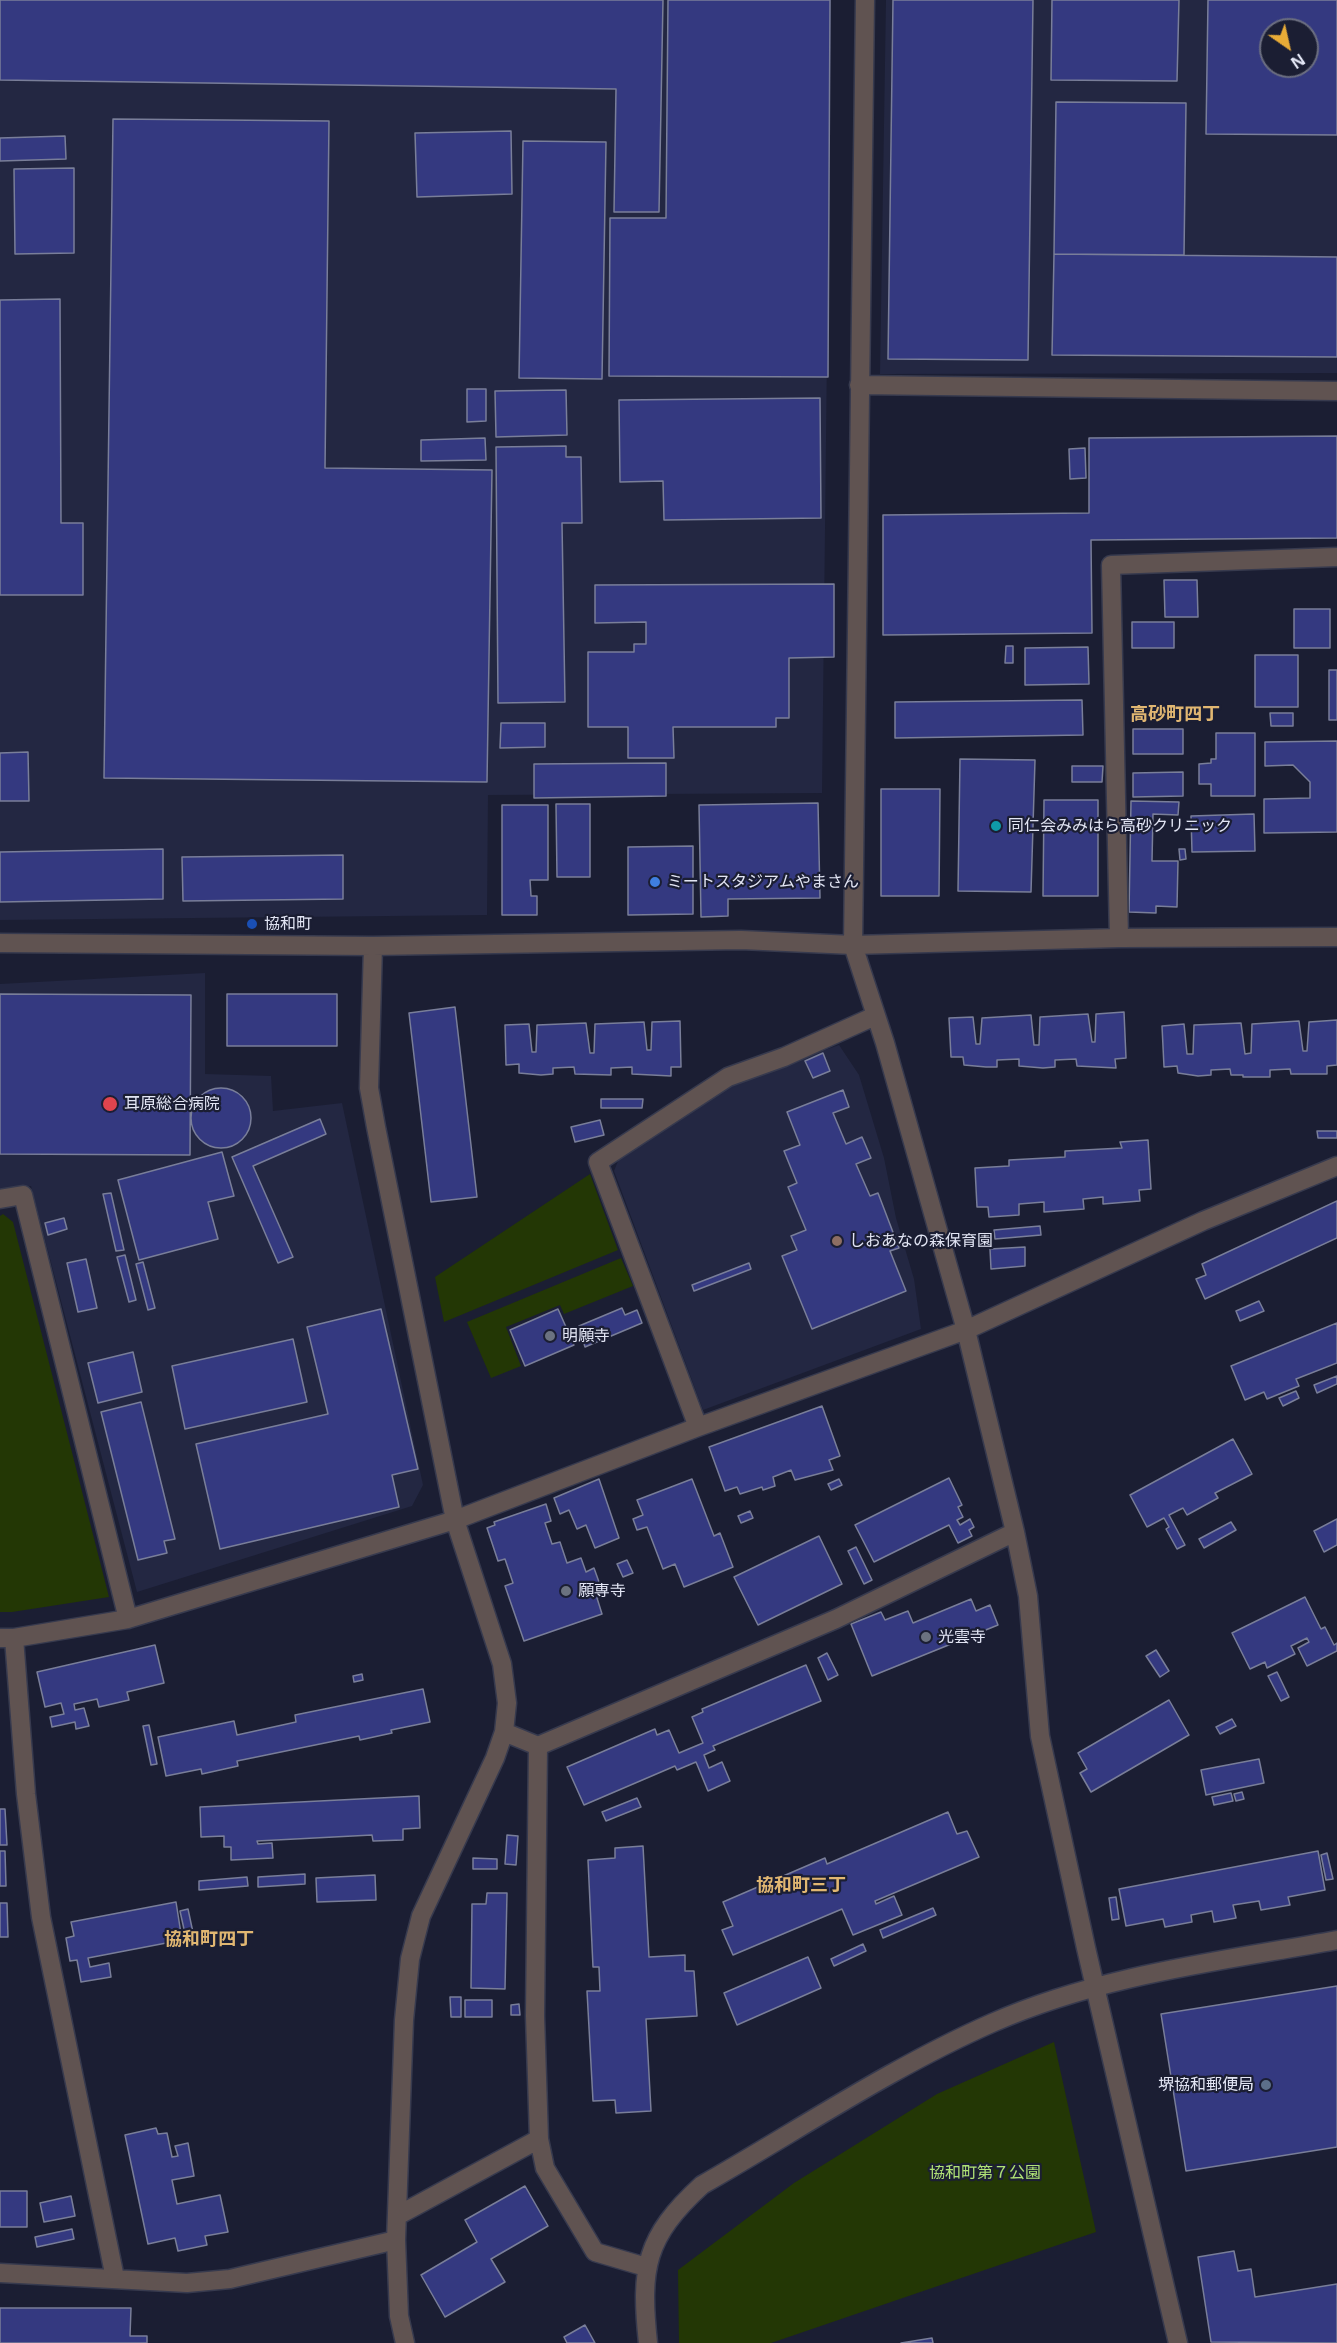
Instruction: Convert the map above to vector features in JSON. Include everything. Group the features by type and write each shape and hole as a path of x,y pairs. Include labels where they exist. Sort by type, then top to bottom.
{"street":[{"path":"865,0 853,945 966,1330 1015,1532 1028,1596 1040,1736 1095,1988 1178,2343"},
{"path":"859,385 1337,391"},
{"path":"1119,938 1111,565 1337,557"},
{"path":"0,943 373,946 741,940 853,945 1119,938 1337,937"},
{"path":"373,946 369,1088 455,1520 502,1664 507,1702 504,1732 421,1916 410,1959 404,2020 396,2240 399,2316 405,2343"},
{"path":"698,1427 598,1162 728,1077 784,1057 875,1016"},
{"path":"115,2278 41,1917 7,1638 128,1619 455,1520 698,1427 966,1330 1203,1221 1337,1166"},
{"path":"0,1199 23,1195 128,1619"},
{"path":"504,1732 538,1746 836,1619 1015,1532"},
{"path":"538,1746 535,2016 539,2139 545,2168 595,2252 646,2267"},
{"path":"648,2343 644,2283 646,2267 654,2242 675,2210 702,2186 926,2056 993,2022 1095,1988 1151,1974 1337,1940"},
{"path":"397,2216 539,2139"},
{"path":"0,2273 187,2283 230,2279 396,2240"}],"shaded area":[{"path":"0,0 831,0 822,793 488,795 487,915 0,920"},
{"path":"886,0 1337,0 1337,373 880,374"},
{"path":"205,973 205,1074 271,1076 273,1111 342,1103 423,1485 412,1506 137,1592 31,1186 0,1191 0,984"},
{"path":"839,1045 859,1075 884,1158 896,1218 914,1279 921,1329 703,1410 614,1171 620,1156 727,1085"}],"green space":[{"path":"590,1174 618,1250 444,1322 435,1277"},
{"path":"3,1214 13,1222 109,1597 12,1612 0,1612 0,1216"},
{"path":"621,1258 633,1286 564,1314 560,1305 506,1327 521,1366 491,1378 467,1322"},
{"name":"協和町第７公園","path":"1054,2042 1096,2232 771,2343 679,2343 678,2270 794,2183 937,2094"}],"building":[{"path":"0,0 663,0 659,212 614,212 616,89 0,80"},
{"path":"668,0 830,0 828,377 609,376 610,218 666,218"},
{"path":"893,0 1033,0 1028,360 888,359"},
{"path":"1052,0 1179,0 1177,81 1051,80"},
{"path":"1208,0 1337,0 1337,135 1206,134"},
{"path":"1056,102 1186,103 1184,255 1054,254"},
{"path":"113,119 329,121 325,468 492,470 487,782 104,778"},
{"path":"511,131 512,194 417,197 415,133"},
{"path":"65,136 66,159 0,161 0,138"},
{"path":"523,141 606,142 602,379 519,378"},
{"path":"74,168 74,253 15,254 14,169"},
{"path":"1054,254 1337,257 1337,357 1052,355"},
{"path":"60,299 61,523 83,523 83,595 0,595 0,300"},
{"path":"467,389 486,389 486,421 467,422"},
{"path":"566,390 567,435 496,437 495,391"},
{"path":"820,398 821,518 664,520 663,481 620,482 619,400"},
{"path":"1337,436 1337,538 1091,540 1092,633 883,635 883,515 1089,513 1089,438"},
{"path":"485,438 486,460 421,461 421,440"},
{"path":"566,446 566,457 581,457 582,523 562,523 565,702 498,703 496,447"},
{"path":"1085,448 1086,478 1070,479 1069,449"},
{"path":"1164,580 1197,580 1198,617 1165,617"},
{"path":"834,584 834,657 789,658 789,718 776,718 776,727 673,727 674,758 628,758 628,727 588,727 588,652 634,652 634,644 646,644 646,622 595,623 595,585"},
{"path":"1294,609 1330,609 1330,648 1294,648"},
{"path":"1132,622 1174,622 1174,648 1132,648"},
{"path":"1006,646 1013,646 1013,663 1005,663"},
{"path":"1088,647 1089,684 1025,685 1025,648"},
{"path":"1255,655 1298,655 1298,707 1255,707"},
{"path":"1329,670 1337,670 1337,720 1329,720"},
{"path":"1082,700 1083,735 895,738 895,702"},
{"path":"1270,713 1293,713 1293,726 1271,726"},
{"path":"501,723 545,723 545,747 500,748"},
{"path":"1133,729 1183,729 1183,754 1133,754"},
{"path":"1216,733 1255,733 1255,796 1211,796 1211,784 1199,784 1199,764 1211,763 1211,759 1216,759"},
{"path":"1337,741 1337,832 1264,833 1264,799 1310,798 1310,782 1293,765 1265,766 1265,742"},
{"path":"28,752 29,801 0,801 0,753"},
{"name":"同仁会みみはら高砂クリニック","path":"960,759 1035,760 1031,892 958,891"},
{"path":"666,763 666,796 534,798 534,764"},
{"path":"1072,766 1103,766 1102,782 1072,782"},
{"path":"1183,772 1183,796 1133,797 1133,773"},
{"path":"881,789 940,789 939,896 881,896"},
{"path":"1044,800 1098,800 1098,896 1043,896"},
{"path":"1131,801 1179,802 1178,815 1153,814 1152,861 1178,861 1177,907 1156,906 1156,913 1129,912"},
{"path":"818,803 820,898 728,899 728,916 701,917 699,805"},
{"path":"556,804 590,804 590,877 557,877"},
{"path":"502,805 548,805 548,880 530,880 531,896 537,896 537,915 502,915"},
{"path":"1254,814 1255,851 1192,852 1191,816"},
{"path":"693,846 693,914 628,915 628,847"},
{"path":"163,849 163,899 0,902 0,852"},
{"path":"1179,849 1185,849 1186,859 1180,860"},
{"path":"343,855 343,899 183,901 182,857"},
{"path":"0,994 191,995 190,1155 0,1154"},
{"path":"227,994 337,994 337,1046 227,1046"},
{"path":"455,1007 477,1197 431,1202 409,1013"},
{"path":"1124,1012 1126,1058 1115,1059 1116,1068 1077,1066 1076,1059 1055,1060 1055,1067 1019,1066 1019,1059 997,1060 997,1067 986,1067 964,1065 963,1057 951,1057 949,1018 973,1017 976,1044 980,1044 982,1018 1031,1015 1034,1045 1039,1045 1040,1017 1088,1014 1092,1042 1095,1042 1096,1014"},
{"path":"1337,1020 1337,1065 1327,1066 1327,1074 1291,1074 1290,1069 1270,1070 1270,1077 1243,1077 1243,1075 1231,1075 1230,1069 1211,1070 1211,1075 1198,1076 1178,1073 1177,1066 1164,1067 1162,1026 1184,1024 1187,1054 1193,1054 1194,1025 1241,1023 1245,1054 1251,1053 1252,1024 1299,1021 1303,1051 1307,1051 1309,1022"},
{"path":"680,1021 681,1067 671,1067 671,1076 632,1074 632,1067 611,1068 611,1075 575,1074 574,1067 553,1068 553,1074 541,1075 519,1073 519,1064 506,1065 505,1025 529,1024 532,1052 536,1052 537,1025 586,1023 590,1053 594,1053 595,1024 644,1022 647,1050 651,1050 652,1022"},
{"path":"823,1053 830,1071 813,1078 805,1061"},
{"path":"221,1088 238,1093 246,1101 251,1118 246,1135 238,1143 221,1148 204,1143 196,1135 191,1118 196,1101 204,1093"},
{"path":"843,1090 849,1107 833,1113 846,1144 862,1137 871,1158 856,1164 870,1196 878,1193 899,1248 890,1251 906,1291 812,1329 782,1256 797,1250 791,1236 806,1230 788,1187 797,1183 784,1151 800,1145 787,1112"},
{"path":"601,1099 643,1099 642,1108 601,1108"},
{"path":"320,1119 326,1134 253,1166 293,1257 278,1263 232,1157"},
{"path":"600,1120 604,1135 575,1142 571,1127"},
{"path":"1317,1131 1337,1131 1337,1138 1318,1138"},
{"path":"1148,1140 1151,1189 1139,1190 1140,1201 1103,1204 1103,1197 1083,1199 1084,1209 1044,1212 1044,1202 1019,1204 1019,1215 989,1217 988,1207 977,1207 975,1168 1009,1166 1009,1160 1065,1157 1065,1151 1122,1148 1120,1142"},
{"path":"222,1152 234,1196 208,1202 218,1239 139,1260 118,1180"},
{"path":"111,1193 124,1250 116,1251 103,1194"},
{"path":"1337,1201 1337,1238 1205,1299 1196,1279 1206,1275 1202,1264"},
{"path":"64,1218 67,1229 48,1235 45,1223"},
{"path":"1040,1226 1041,1235 995,1239 994,1230"},
{"path":"1025,1247 1025,1266 991,1269 990,1249"},
{"path":"125,1255 136,1300 129,1302 117,1257"},
{"path":"86,1259 97,1308 78,1312 67,1263"},
{"path":"143,1262 155,1308 148,1310 136,1264"},
{"path":"749,1263 751,1269 694,1291 692,1285"},
{"path":"1259,1301 1264,1311 1240,1321 1236,1311"},
{"path":"622,1308 625,1315 637,1310 642,1323 585,1347 579,1326"},
{"path":"381,1309 418,1469 392,1475 399,1507 220,1549 196,1444 328,1414 307,1327"},
{"path":"558,1309 574,1345 525,1366 510,1330"},
{"path":"1337,1323 1337,1363 1296,1379 1299,1386 1267,1399 1264,1392 1245,1400 1231,1366"},
{"path":"293,1339 307,1402 185,1429 172,1366"},
{"path":"133,1352 142,1392 98,1403 88,1363"},
{"path":"1337,1376 1337,1384 1317,1393 1314,1385"},
{"path":"1296,1391 1299,1398 1283,1406 1279,1398"},
{"path":"141,1402 175,1539 164,1541 167,1553 138,1560 101,1412"},
{"path":"822,1406 840,1456 829,1460 833,1470 795,1480 791,1470 773,1477 775,1486 763,1490 762,1487 740,1494 737,1487 725,1491 709,1447"},
{"path":"1233,1439 1252,1474 1215,1493 1218,1498 1187,1515 1183,1508 1169,1515 1185,1545 1177,1549 1166,1529 1169,1527 1164,1518 1147,1527 1130,1495"},
{"path":"949,1478 962,1505 958,1507 963,1517 957,1520 960,1525 970,1519 974,1527 969,1530 972,1536 958,1543 949,1525 874,1562 855,1525"},
{"path":"599,1479 619,1538 595,1548 586,1525 577,1529 569,1510 560,1514 554,1498"},
{"path":"692,1479 714,1536 720,1533 733,1567 684,1587 675,1564 663,1569 647,1527 637,1530 633,1519 643,1515 637,1500"},
{"path":"839,1479 842,1485 831,1490 828,1484"},
{"path":"546,1504 551,1521 545,1523 552,1544 560,1542 567,1563 581,1558 586,1572 594,1568 604,1596 597,1598 602,1614 524,1641 505,1586 513,1583 505,1559 498,1561 487,1528 495,1525 494,1522"},
{"path":"750,1511 753,1518 741,1523 738,1516"},
{"path":"1337,1519 1337,1545 1324,1552 1314,1531"},
{"path":"1231,1522 1236,1530 1204,1548 1199,1539"},
{"path":"819,1536 842,1584 758,1625 734,1577"},
{"path":"856,1547 872,1580 864,1584 848,1551"},
{"path":"627,1560 633,1573 623,1577 617,1564"},
{"path":"1305,1597 1321,1629 1325,1627 1334,1645 1337,1643 1337,1651 1307,1666 1298,1648 1309,1642 1307,1638 1291,1646 1295,1654 1267,1668 1265,1662 1250,1669 1232,1633"},
{"path":"971,1599 976,1611 990,1605 998,1625 872,1676 851,1624 881,1612 885,1620 908,1611 913,1623"},
{"path":"155,1645 164,1683 127,1692 129,1700 99,1707 97,1699 74,1704 75,1710 84,1708 89,1726 76,1729 75,1722 52,1727 50,1717 64,1714 61,1703 45,1707 37,1672"},
{"path":"1156,1650 1169,1671 1160,1677 1146,1656"},
{"path":"827,1653 838,1675 828,1680 818,1658"},
{"path":"806,1665 821,1701 713,1746 715,1750 704,1755 709,1768 722,1762 730,1781 708,1791 696,1762 677,1770 675,1766 584,1805 567,1767 655,1729 657,1735 669,1730 679,1753 703,1743 692,1717 703,1712 702,1709"},
{"path":"1277,1672 1289,1697 1281,1701 1268,1676"},
{"path":"362,1674 363,1680 354,1682 353,1676"},
{"path":"423,1689 430,1722 391,1730 392,1733 360,1740 359,1736 237,1761 238,1766 202,1774 201,1769 166,1776 158,1737 234,1721 237,1735 296,1722 295,1715"},
{"path":"1169,1700 1189,1735 1091,1792 1080,1773 1087,1769 1078,1753"},
{"path":"1232,1719 1236,1726 1220,1734 1216,1727"},
{"path":"149,1725 157,1764 151,1765 143,1726"},
{"path":"1259,1759 1264,1783 1206,1795 1201,1770"},
{"path":"1242,1792 1244,1799 1236,1801 1234,1794"},
{"path":"1231,1793 1233,1801 1214,1805 1212,1797"},
{"path":"419,1796 420,1828 403,1829 403,1840 373,1841 372,1835 257,1841 258,1844 272,1843 273,1858 231,1860 231,1847 224,1847 224,1836 201,1837 200,1807"},
{"path":"637,1798 641,1807 606,1821 602,1812"},
{"path":"0,1809 5,1809 7,1845 0,1845"},
{"path":"948,1812 957,1834 967,1831 979,1857 875,1901 876,1904 894,1896 902,1915 853,1935 842,1909 733,1955 722,1930 733,1926 723,1902 825,1858 827,1864"},
{"path":"507,1835 518,1836 516,1865 505,1864"},
{"path":"643,1846 649,1957 685,1955 685,1971 694,1971 697,2016 646,2019 651,2111 616,2113 615,2100 593,2101 587,1991 600,1991 599,1967 593,1967 588,1860 615,1858 615,1848"},
{"path":"0,1851 5,1851 6,1886 0,1886"},
{"path":"1318,1851 1325,1890 1288,1897 1290,1905 1261,1910 1259,1901 1233,1905 1236,1918 1214,1922 1212,1911 1191,1915 1192,1922 1165,1927 1163,1919 1126,1926 1119,1889"},
{"path":"1327,1853 1333,1879 1326,1880 1321,1855"},
{"path":"473,1858 497,1859 497,1869 473,1869"},
{"path":"305,1874 305,1884 258,1887 258,1877"},
{"path":"375,1875 376,1900 317,1902 316,1878"},
{"path":"247,1877 248,1886 199,1890 199,1881"},
{"path":"487,1893 507,1893 505,1989 471,1988 472,1904 486,1904"},
{"path":"1116,1897 1119,1919 1112,1920 1109,1898"},
{"path":"176,1902 182,1940 88,1958 90,1967 109,1963 111,1977 81,1982 77,1960 70,1961 66,1938 74,1936 71,1922"},
{"path":"0,1903 7,1903 8,1937 0,1937"},
{"path":"933,1908 936,1915 883,1938 880,1930"},
{"path":"188,1909 195,1942 187,1943 180,1911"},
{"path":"863,1944 866,1951 834,1966 831,1959"},
{"path":"808,1957 821,1988 737,2025 724,1993"},
{"path":"1337,1986 1337,2147 1186,2171 1161,2014"},
{"path":"450,1997 461,1997 461,2017 451,2017"},
{"path":"465,2000 492,2000 492,2017 465,2017"},
{"path":"519,2004 520,2015 511,2015 511,2005"},
{"path":"156,2128 158,2134 167,2133 172,2157 178,2156 175,2146 188,2143 194,2176 172,2180 177,2204 220,2195 228,2232 205,2236 207,2245 178,2251 175,2238 148,2244 125,2135"},
{"path":"525,2186 548,2226 491,2259 505,2282 445,2317 421,2275 477,2242 465,2220"},
{"path":"0,2191 27,2191 27,2227 0,2227"},
{"path":"71,2196 75,2216 44,2222 40,2203"},
{"path":"72,2229 74,2239 37,2247 35,2237"},
{"path":"1234,2251 1238,2271 1251,2269 1255,2297 1337,2284 1337,2343 1211,2342 1198,2257"},
{"path":"0,2308 131,2308 130,2336 147,2336 147,2343 0,2343"},
{"path":"585,2325 595,2343 567,2343 564,2337"},
{"path":"932,2338 933,2343 901,2343"}],"place":[{"name":"同仁会みみはら高砂クリニック","path":"996,826"},
{"name":"ミートスタジアムやまさん","path":"655,882"},
{"name":"協和町","path":"252,924"},
{"name":"耳原総合病院","path":"110,1104"},
{"name":"しおあなの森保育園","path":"837,1241"},
{"name":"明願寺","path":"550,1336"},
{"name":"願専寺","path":"566,1591"},
{"name":"光雲寺","path":"926,1637"},
{"name":"堺協和郵便局","path":"1266,2085"}],"district":[{"name":"高砂町四丁","path":"1175,715"},
{"name":"協和町三丁","path":"801,1886"},
{"name":"協和町四丁","path":"209,1940"}]}
